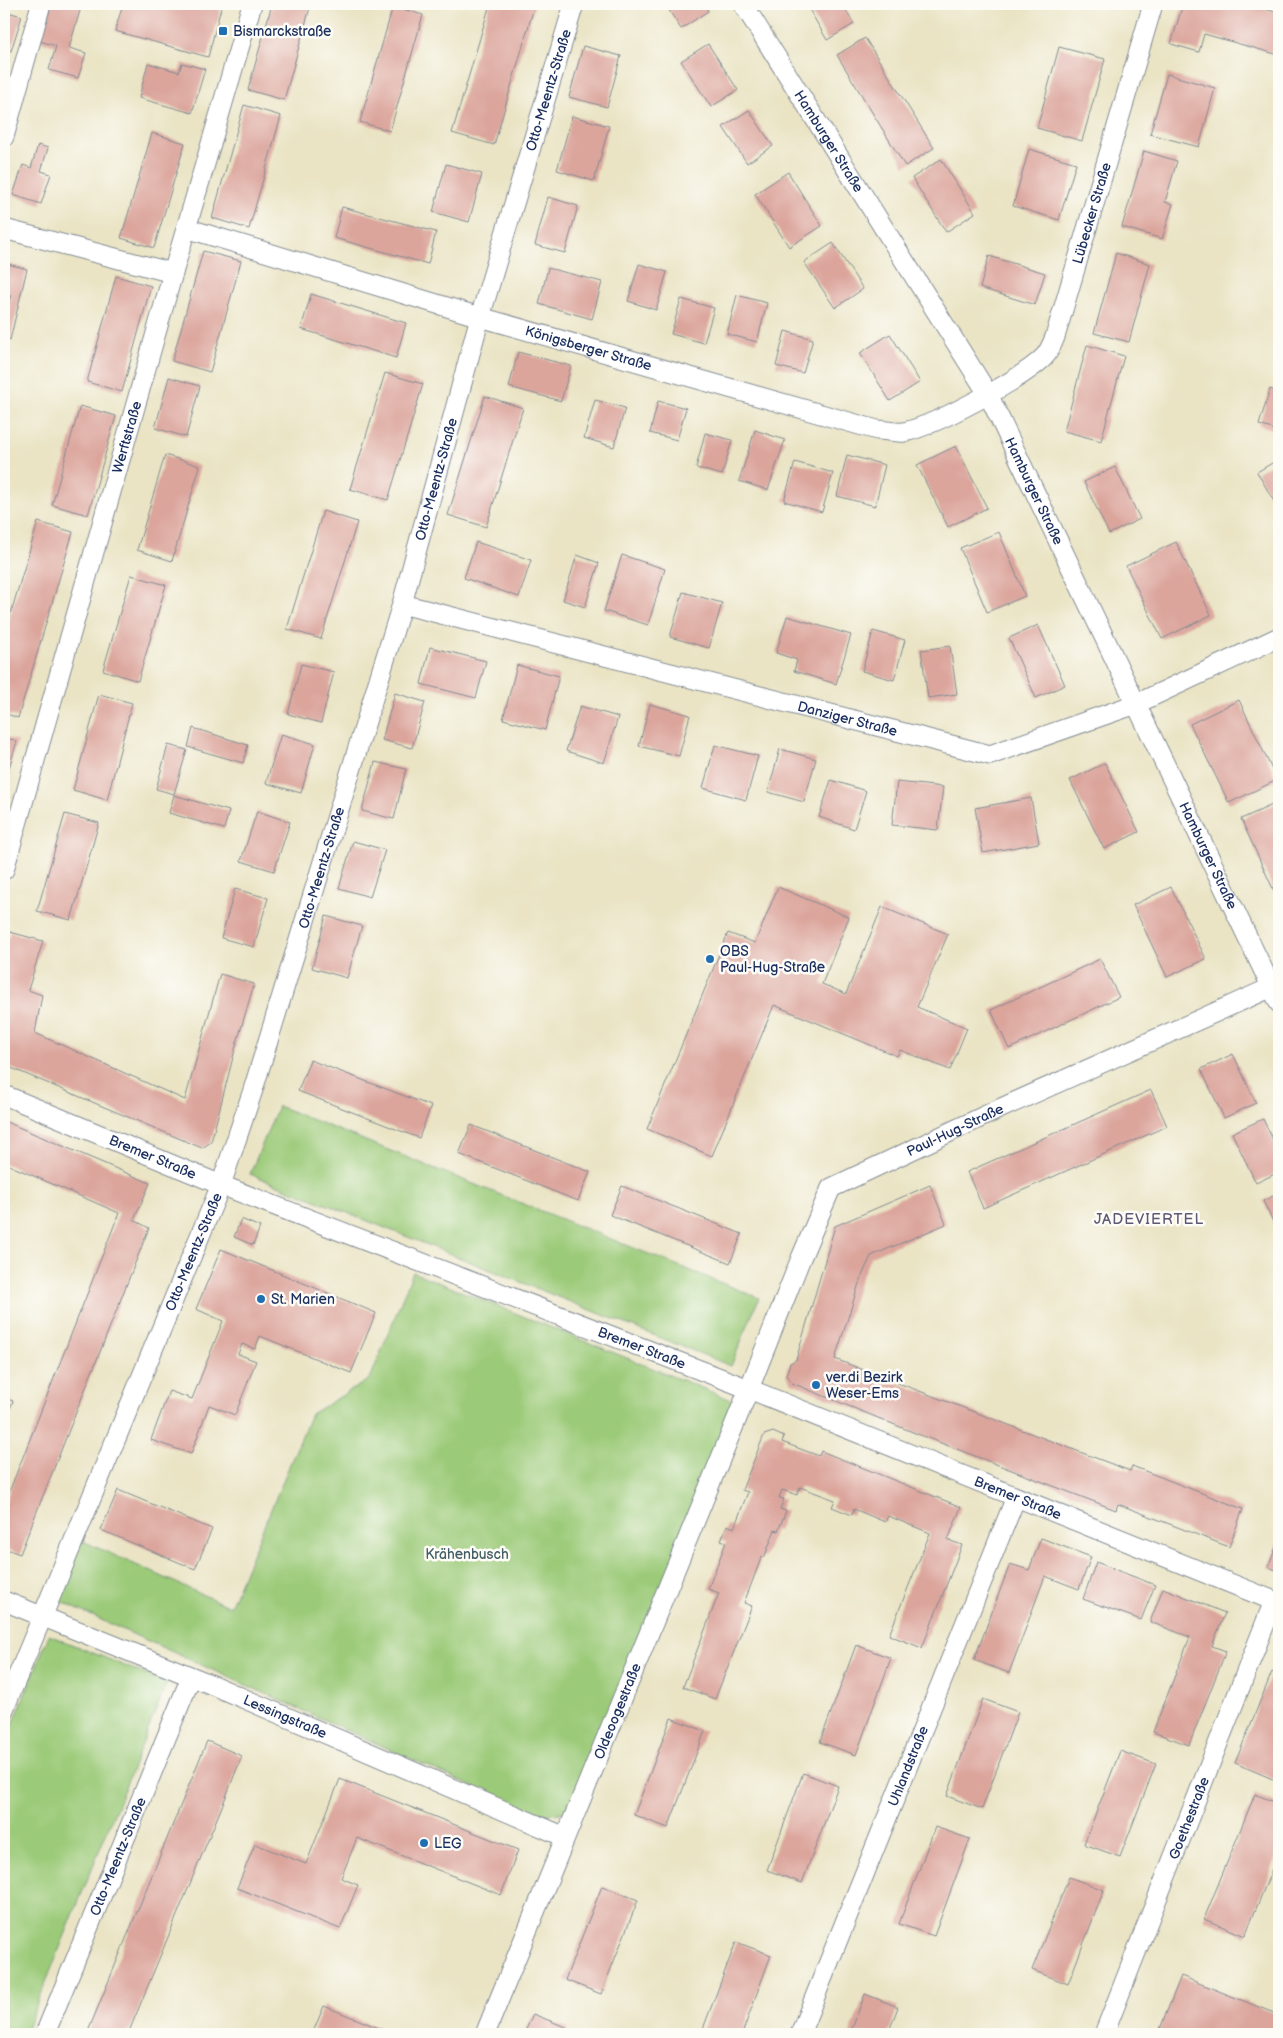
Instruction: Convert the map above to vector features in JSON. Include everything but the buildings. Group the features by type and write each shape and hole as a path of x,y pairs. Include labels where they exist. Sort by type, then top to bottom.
{"street":[{"path":"4,136 41,4"},
{"name":"Werftstraße","path":"4,870 172,273 252,4"},
{"name":"Otto-Meentz-Straße","path":"4,1709 221,1185 268,1043 402,604 480,316 574,4"},
{"name":"Hamburger Straße","path":"743,4 988,394 1136,704 1277,992"},
{"name":"Lübecker Straße","path":"988,394 1029,370 1046,356 1055,337 1153,4"},
{"name":"Königsberger Straße","path":"186,228 480,316 877,430 903,432 933,422 988,394"},
{"path":"4,229 172,273"},
{"name":"Danziger Straße","path":"402,604 990,755 1136,704 1279,636"},
{"name":"Paul-Hug-Straße","path":"749,1389 800,1258 831,1188 999,1109 1277,992"},
{"name":"Bremer Straße","path":"4,1095 221,1185 749,1389 1277,1602"},
{"name":"Oldeoogestraße","path":"485,2034 749,1389"},
{"name":"Uhlandstraße","path":"800,2034 1016,1497"},
{"name":"Lessingstraße","path":"4,1601 191,1676 565,1837"},
{"name":"Goethestraße","path":"1104,2034 1277,1602"},
{"name":"Otto-Meentz-Straße","path":"45,2034 191,1676"}],"green space":[{"path":"278,1106 759,1298 731,1366 250,1174"},
{"name":"Krähenbusch","path":"413,1272 744,1405 574,1811 538,1816 50,1597 76,1538 230,1607 311,1414 370,1379"},
{"path":"49,1635 167,1683 25,2034 4,2034 4,1746"}],"place":[{"name":"Bismarckstraße","path":"223,31"},
{"name":"OBS Paul-Hug-Straße","path":"710,959"},
{"name":"St. Marien","path":"261,1299"},
{"name":"ver.di Bezirk Weser-Ems","path":"816,1385"},
{"name":"LEG","path":"424,1843"}],"district":[{"name":"JADEVIERTEL","path":"1149,1219"}]}
